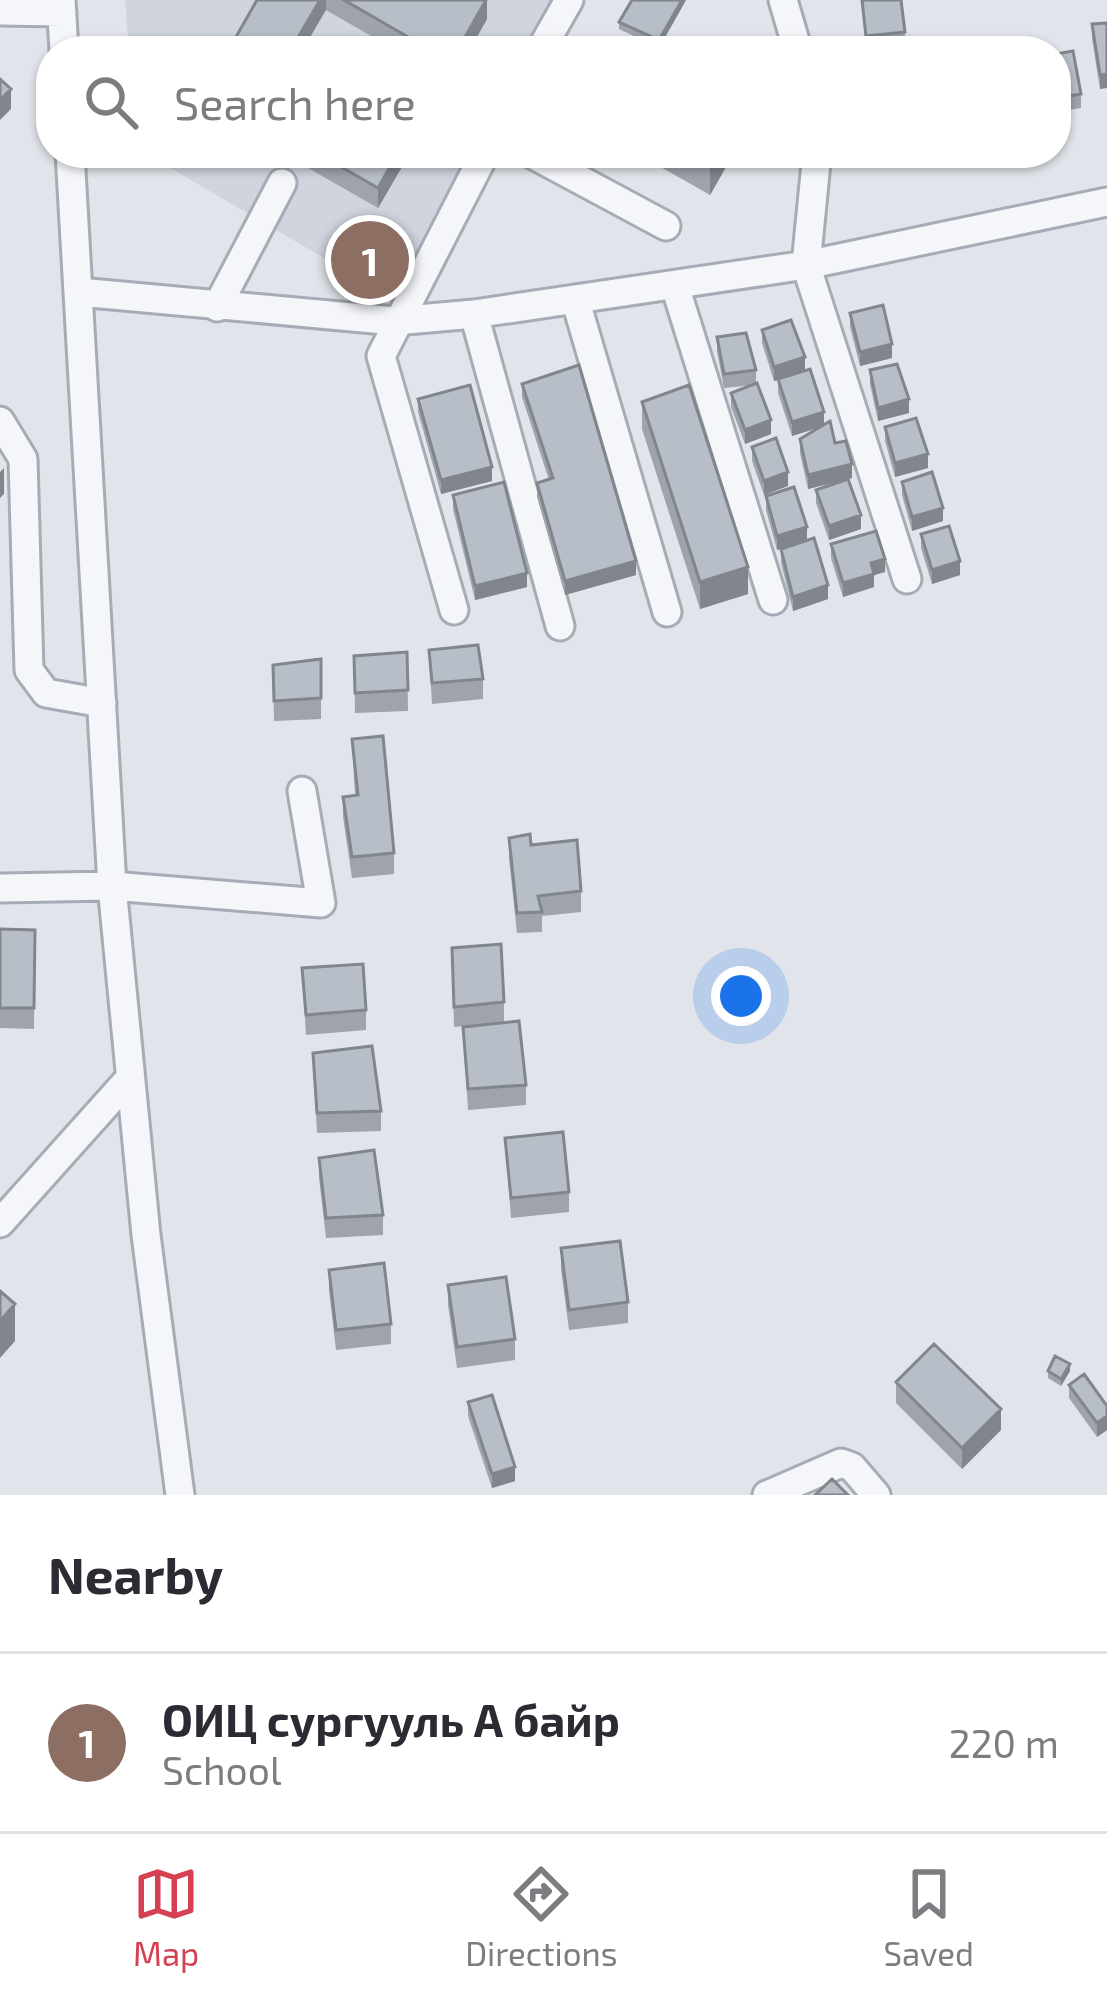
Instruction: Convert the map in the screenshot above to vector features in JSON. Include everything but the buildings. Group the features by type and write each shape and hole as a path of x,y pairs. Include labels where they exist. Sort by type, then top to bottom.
{"street":[{"path":"548,36 568,0"},
{"path":"783,0 794,36"},
{"path":"0,10 61,6 63,36"},
{"path":"71,168 112,886 174,1490"},
{"path":"454,610 381,356 477,168"},
{"path":"558,168 666,226"},
{"path":"816,168 806,266 907,579"},
{"path":"217,307 282,183"},
{"path":"79,292 395,321 577,302 806,266 1107,202"},
{"path":"675,286 773,601"},
{"path":"577,302 668,612"},
{"path":"474,314 560,626"},
{"path":"0,421 23,459 11,550 29,670 46,693 102,703"},
{"path":"0,888 112,886 321,903 302,791"},
{"path":"0,1223 129,1079"},
{"path":"767,1495 841,1463 852,1467 876,1495"}],"shaded area":[{"path":"125,0 554,0 534,36 128,36"},
{"path":"171,168 463,168 392,298"}],"place":[{"name":"ОИЦ сургууль А байр","path":"370,260"}]}
